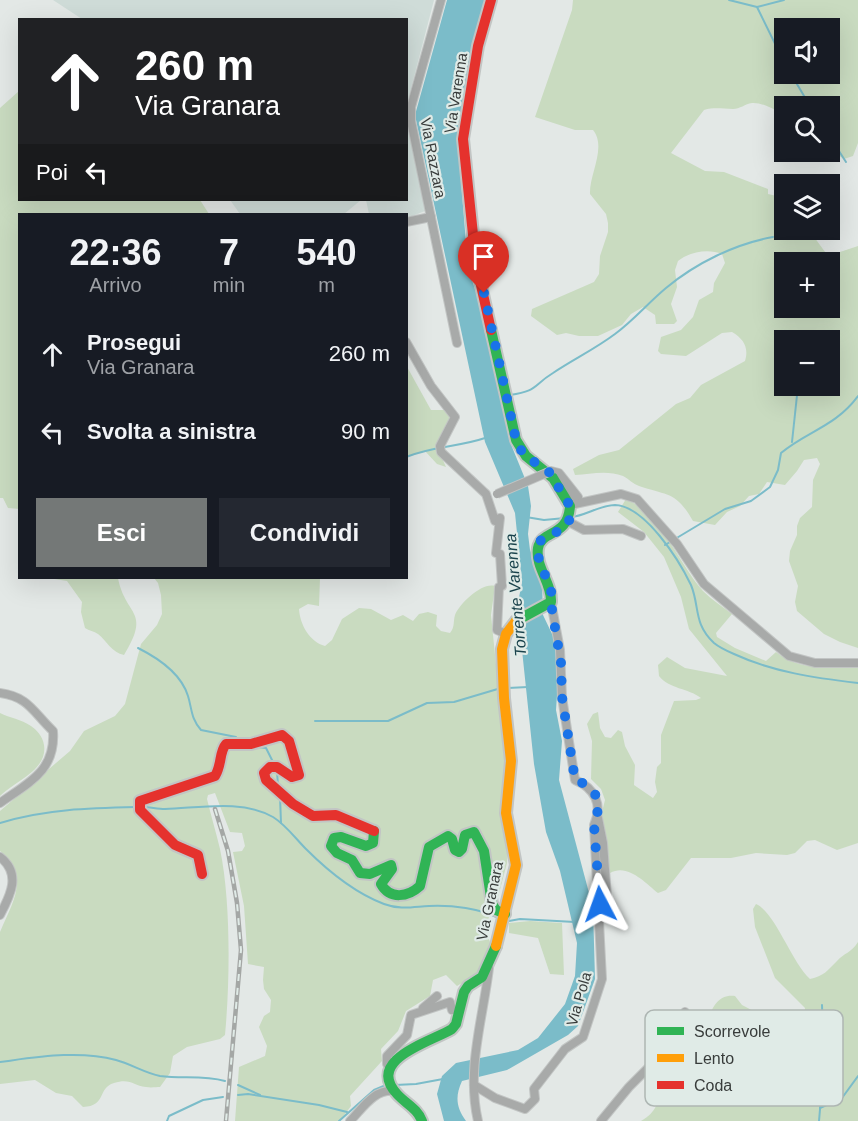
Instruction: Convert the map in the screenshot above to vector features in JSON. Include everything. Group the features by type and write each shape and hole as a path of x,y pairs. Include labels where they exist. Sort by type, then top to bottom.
{"street":[{"name":"Via Razzara","path":"441,0 411,107 411,121 457,343"},
{"name":"Via Varenna","path":"491,0 478,46 463,139 476,263 513,428 523,454 549,472 570,507"},
{"name":"Via Razzara","path":"408,222 431,217"},
{"path":"408,346 431,386 454,417 440,446 441,452 467,478 480,486 497,520 496,553 500,554 502,586 499,587 497,630 506,634 518,619 549,604 552,594 541,565 538,549 540,541 564,528 569,522 570,507 621,494 637,500 677,544 704,584 789,656 815,663 858,663"},
{"path":"486,499 551,471 559,473 578,497 576,498 561,482 556,483"},
{"path":"569,522 584,530 623,529 641,536"},
{"name":"Via Pola","path":"549,604 561,656 562,697 575,780 585,784 595,794 599,806 598,816 603,843 607,897"},
{"name":"Via Granara","path":"478,1121 474,1105 474,1054 490,963 501,932 516,865 506,813 512,761 504,698 502,649 506,634"},
{"path":"0,693 17,696 27,702 32,711 53,731 51,758 45,768 0,803"},
{"path":"202,874 198,855 175,845 141,810 140,801 215,776 221,767 223,747 226,744 251,744 282,735 289,741 299,775 292,777 273,766 266,770 266,780 293,804 313,816 336,815 374,831 375,839 369,845 360,845 336,837 332,840 332,846 337,852 352,860 354,866 366,874 375,874 387,865 391,865 392,869 381,884 385,891 400,896 417,890 424,877 429,847 448,836 452,839 455,850 459,852 465,835 474,832 479,837 487,860 492,902 496,910 505,914"},
{"name":"Via Pola","path":"474,1086 495,1098 525,1109 535,1099 534,1089 565,1048 583,1037 602,979 594,825 598,816"},
{"path":"0,857 7,862 14,884 0,915"},
{"path":"350,1121 373,1096 384,1090 391,1081 402,1052 452,1029 456,1024 464,992 468,986 482,976 490,963"},
{"path":"419,1011 437,996"},
{"path":"422,1121 420,1114 391,1081 387,1056 407,1035 411,1015 450,1002 452,1010"},
{"path":"601,1121 645,1071"}],"shaded area":[{"path":"53,0 434,0 408,100 408,18 80,18"},
{"path":"408,129 425,211 408,218 408,213 369,213 366,201 408,201"},
{"path":"231,201 360,201 345,213 239,213"}],"green space":[{"path":"573,0 858,0 858,143 853,156 844,159 840,156 840,96 774,96 774,110 756,103 736,109 704,110 671,153 705,171 724,172 768,189 768,194 774,195 774,240 816,240 825,252 774,252 774,318 840,318 840,252 858,246 858,648 824,634 797,611 795,602 798,586 789,561 790,551 797,535 800,518 812,507 813,480 820,464 817,458 804,460 785,485 767,482 759,494 749,496 740,506 727,512 715,525 693,521 676,499 637,485 623,476 605,473 575,475 573,469 599,455 619,450 676,404 690,398 701,385 745,361 746,348 740,338 732,332 722,333 686,356 661,354 658,351 661,337 681,330 693,317 699,300 713,292 714,283 725,263 722,254 711,251 688,255 678,261 675,270 677,287 671,304 677,321 674,324 656,324 655,315 643,307 631,314 622,325 598,336 566,333 557,335 531,316 532,309 594,282 599,274 600,256 608,232 606,214 590,194 598,153 597,137 593,130 575,130 535,117 572,10"},
{"path":"18,92 18,201 201,201 208,213 18,213 18,509 8,508 3,498 0,498 0,108"},
{"path":"408,369 431,410 445,410 451,419 438,442 446,467 437,464 425,451 408,457"},
{"path":"626,499 639,507 660,528 703,591 732,614 716,633 717,637 735,648 766,661 776,652 805,665 825,668 858,668 858,843 837,850 815,840 807,841 795,853 787,855 756,853 731,858 691,858 666,890 658,893 630,872 623,870 610,873 601,816 605,800 601,789 591,779 592,741 587,724 593,714 598,712 600,728 605,737 611,738 618,730 622,732 625,746 635,765 634,785 653,798 657,792 655,782 657,767 661,763 661,735 674,701 701,698 663,680 659,676 658,665 667,657 685,668 727,676 689,629 681,597 664,557 644,532 618,512"},
{"path":"54,579 118,579 136,621 136,629 124,655 113,649 98,634 85,628 81,612 82,602 67,581"},
{"path":"155,579 320,579 319,606 308,604 299,609 301,621 310,637 325,646 332,640 342,619 359,608 371,609 391,620 403,615 413,621 419,614 428,612 437,615 436,626 441,631 450,633 455,615 466,599 484,587 495,586 491,615 504,744 504,774 500,809 508,848 507,863 497,901 490,912 486,931 490,942 485,960 478,973 457,986 446,975 433,980 430,996 406,1011 398,1031 381,1049 382,1061 350,1096 351,1106 340,1121 235,1121 239,1067 265,1056 267,1046 259,1027 264,1016 270,1012 271,1000 264,989 264,967 248,964 244,906 233,852 242,851 245,846 242,833 230,832 215,793 208,795 207,799 224,870 228,917 229,967 225,1035 220,1039 187,1047 173,1056 170,1073 160,1087 142,1086 124,1081 114,1083 105,1089 96,1104 91,1106 83,1107 72,1096 56,1093 35,1080 0,1084 0,932 14,900 17,881 9,861 0,851 0,811 70,751 84,731 115,716 125,704 141,644 157,625 162,614 158,583"},
{"path":"0,713 31,726 42,739 44,754 36,768 0,796"},
{"path":"756,904 770,917 796,961 810,979 825,973 858,942 858,1121 641,1121 656,1106 843,1106 843,1010 805,1010 775,978 755,927 753,909"},
{"path":"530,921 562,923 564,975 550,974 538,938 509,933 509,923"},
{"path":"726,996 735,996 742,1005 752,1010 712,1010"}],"water":[{"path":"447,0 485,0 475,35 457,131 468,268 484,316 510,442 528,486 531,506 528,534 530,550 542,581 543,615 553,636 559,665 556,710 562,741 559,780 593,908 595,979 578,1026 568,1035 507,1070 462,1081 458,1092 458,1102 466,1121 444,1121 437,1094 442,1076 456,1063 518,1050 538,1038 565,1004 575,976 577,943 560,871 546,832 534,764 520,631 519,597 522,583 515,513 485,442 415,115"}],"waterway":[{"path":"729,0 757,7 774,42"},
{"path":"757,7 784,0"},
{"path":"797,84 804,96"},
{"path":"840,153 846,162"},
{"path":"510,395 530,390 607,339 690,270 744,244 773,237"},
{"path":"792,442 797,396"},
{"path":"665,545 725,509 751,501 770,487 778,470 781,453 840,415 858,396"},
{"path":"408,456 485,438"},
{"path":"571,517 615,505 638,514 660,536 686,574 694,593 703,629 707,636 721,648 779,670 858,683"},
{"path":"526,517 544,520 565,518"},
{"path":"138,648 161,662 180,680 188,696 194,718 201,730 236,737 237,740"},
{"path":"507,688 528,687"},
{"path":"315,721 388,721 427,703 454,702 501,688"},
{"path":"257,747 266,748 274,764"},
{"path":"277,772 278,785"},
{"path":"280,796 281,823"},
{"path":"142,807 165,809 234,806 261,811 282,824 306,849 352,888 373,899 401,908 438,906 466,908 500,919"},
{"path":"0,823 51,812 137,807"},
{"path":"509,921 520,919 575,922"},
{"path":"822,1005 822,1010"},
{"path":"0,1062 58,1055 88,1055 116,1060 160,1076 225,1081"},
{"path":"843,1097 858,1076"},
{"path":"395,1085 443,1079"},
{"path":"238,1085 260,1095"},
{"path":"339,1121 374,1090 386,1085"},
{"path":"238,1095 248,1094 319,1105 347,1112"},
{"path":"167,1121 169,1116 203,1100 223,1097"},
{"path":"819,1121 820,1106"},
{"path":"820,1108 824,1106"}],"railway":[{"path":"215,809 228,851 237,903 241,950 226,1121"}],"traffic: fast":[{"path":"491,330 516,440 526,456 553,478 570,506 565,523 544,538 538,548 539,562 549,588 551,602 516,621"},
{"path":"374,831 373,843 366,846 341,837 334,838 331,846 337,853 352,860 360,873 370,874 391,865 392,869 381,884 394,895 410,893 420,886 429,847 448,836 452,839 455,850 459,852 462,849 465,835 474,832 484,851 492,904 496,910 505,914"},
{"path":"422,1121 389,1082 389,1071 395,1061 405,1053 452,1029 456,1024 464,992 468,986 482,977 496,946"}],"traffic: slow":[{"path":"496,946 516,865 506,813 511,761 504,698 502,649 506,634 516,621"}],"traffic: jam":[{"path":"491,0 478,46 463,139 476,263 491,330"},
{"path":"202,874 198,855 175,845 140,810 140,801 215,776 226,744 251,744 282,735 289,741 299,775 292,777 277,767 270,767 264,773 266,780 293,804 313,816 336,815 374,831"}],"route":[{"path":"484,293 516,440 523,454 549,472 570,506 569,522 564,528 540,541 538,556 552,594 552,610 560,650 562,697 575,780 585,784 595,794 599,806 594,825 600,904"}],"water label":[{"name":"Torrente Varenna","path":"515,595"}]}
